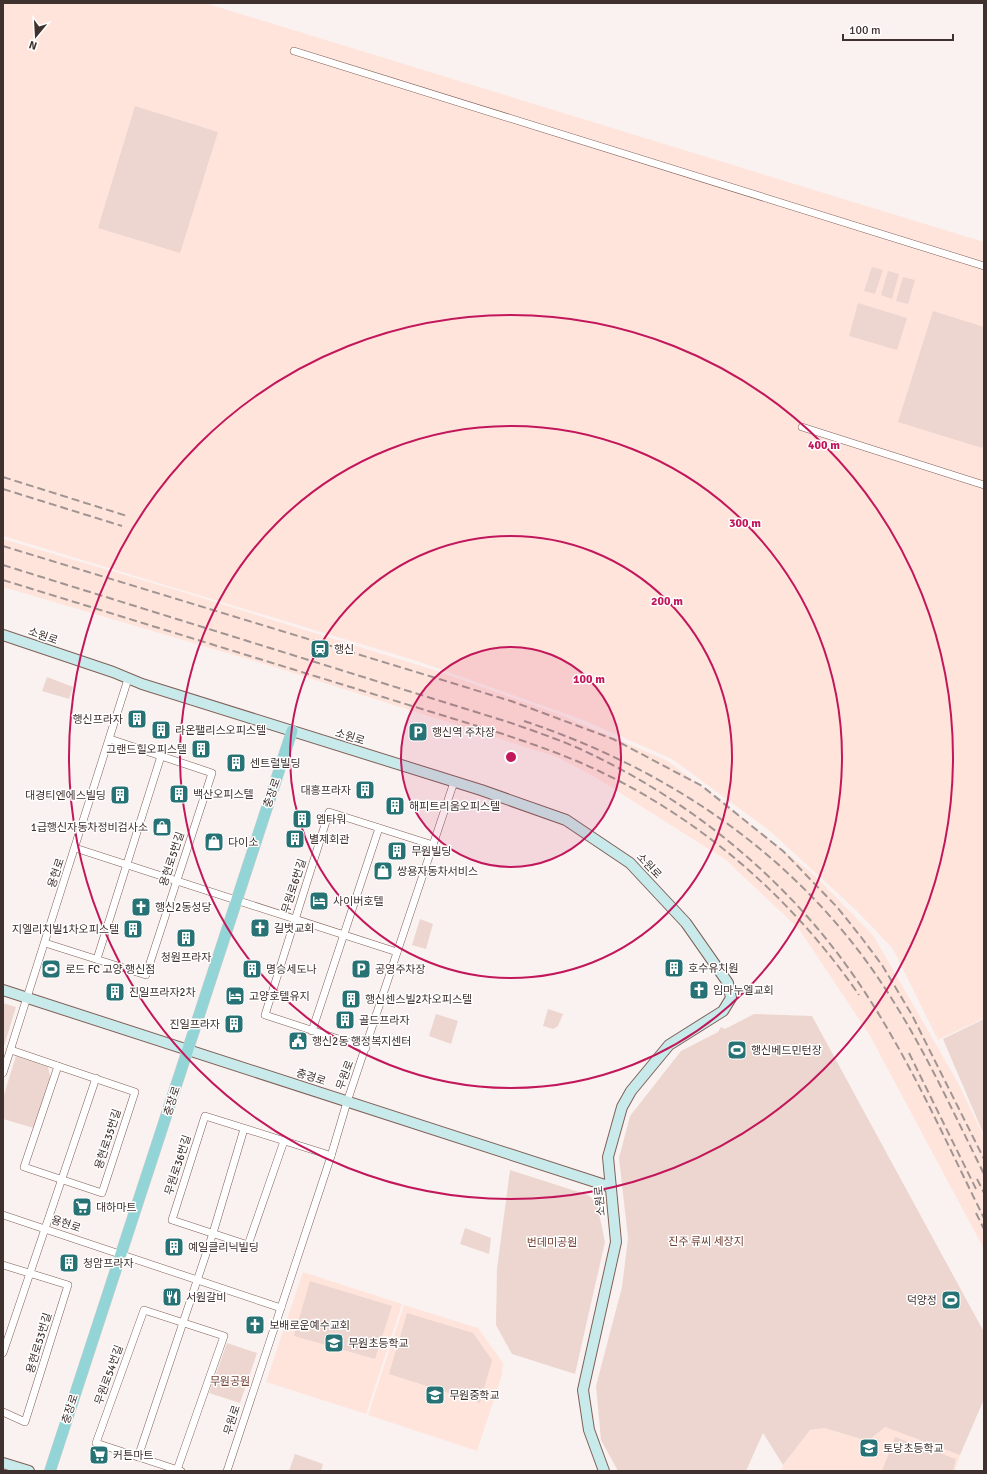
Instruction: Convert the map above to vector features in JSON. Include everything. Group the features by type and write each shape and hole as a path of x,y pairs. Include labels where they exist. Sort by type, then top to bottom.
{"main road":[{"name":"소원로","path":"3,635 113,672 128,679 454,782 566,820 630,863 686,923 728,983 731,990 731,998 723,1011 669,1045 631,1092 622,1107 608,1157 616,1242 583,1390 589,1430 604,1471"},
{"name":"충장로","path":"50,1471 292,731"},
{"name":"충경로","path":"3,990 611,1187"},
{"path":"3,1463 29,1471"}],"street":[{"path":"294,52 984,266"},
{"path":"802,427 984,485"},
{"name":"용현로","path":"3,1073 76,848 128,679"},
{"name":"용현로5번길","path":"44,943 146,975 212,773 110,739"},
{"path":"97,959 161,756"},
{"name":"무원로","path":"227,1471 331,1156 347,1102 454,782"},
{"name":"무원로6번길","path":"366,1048 265,1015 329,812 433,845"},
{"path":"312,1030 345,935 379,828"},
{"path":"76,848 397,952"},
{"name":"용현로35번길","path":"11,1050 135,1092 102,1193 24,1167 58,1066"},
{"path":"3,1353 63,1180 96,1078"},
{"name":"무원로36번길","path":"284,1141 248,1244 172,1220 205,1116 244,1129 284,1141 331,1156"},
{"path":"138,1457 213,1233 244,1129"},
{"name":"용현로","path":"3,1215 122,1254"},
{"path":"122,1254 281,1308"},
{"name":"용현로53번길","path":"3,1265 68,1285 25,1422 3,1412"},
{"name":"무원로54번길","path":"144,1310 182,1322 224,1336 179,1470 96,1443 144,1310"}],"shaded area":[{"path":"3,3 205,3 984,242 984,1018 938,1040 893,949 858,912 770,831 672,759 583,720 417,661 3,536"},
{"path":"3,539 176,590 431,669 558,714 666,760 715,796 813,874 873,935 957,1081 984,1137 984,1249 869,1034 799,929 726,860 595,777 557,757 268,665 3,587"},
{"name":"무원초등학교","path":"303,1272 402,1304 366,1414 266,1382"},
{"name":"무원중학교","path":"404,1305 478,1328 503,1363 502,1375 477,1451 368,1415"},
{"name":"토당초등학교","path":"885,1427 960,1455 955,1471 781,1471 783,1465 810,1430 824,1428 868,1441"}],"green space":[{"path":"135,106 218,132 180,253 98,228"},
{"path":"872,267 883,270 875,294 864,291"},
{"path":"888,271 899,274 892,299 881,295"},
{"path":"903,277 915,280 908,304 896,301"},
{"path":"858,303 907,318 897,350 849,336"},
{"path":"933,311 984,327 984,442 982,448 898,422"},
{"path":"47,677 73,687 69,699 42,691"},
{"path":"420,919 433,924 426,949 412,945"},
{"path":"3,1003 16,1007 3,1049"},
{"path":"548,1009 563,1014 558,1026 553,1029 543,1026"},
{"path":"436,1014 458,1021 451,1044 429,1036"},
{"name":"진주 류씨 세장지","path":"754,1014 812,1016 984,1332 984,1399 960,1455 885,1427 868,1441 824,1428 810,1430 783,1465 763,1433 746,1471 618,1471 601,1440 596,1386 622,1287 628,1238 619,1158 630,1116 681,1051 718,1032 721,1027 725,1029"},
{"path":"984,1019 984,1135 943,1039"},
{"path":"16,1056 48,1067 51,1080 34,1128 3,1119 3,1098"},
{"name":"번데미공원","path":"510,1170 588,1195 595,1201 598,1208 605,1242 575,1374 512,1354 496,1325 497,1269"},
{"path":"465,1228 491,1238 489,1254 460,1244"},
{"path":"310,1281 392,1306 375,1359 294,1336"},
{"path":"407,1313 473,1333 492,1360 480,1403 389,1374"},
{"name":"무원공원","path":"227,1343 257,1353 240,1403 209,1393"},
{"path":"895,1437 956,1459 953,1471 882,1471"},
{"path":"295,1454 323,1464 321,1471 289,1471"}],"railway":[{"path":"3,477 127,516"},
{"path":"3,489 122,526"},
{"path":"3,546 511,701 613,739 702,786 783,851 837,907 861,937 882,965 912,1015 984,1159"},
{"path":"3,565 552,737 619,768 696,816 732,844 767,875 799,907 829,942 856,979 892,1036 924,1096 984,1218"},
{"path":"3,580 503,734 599,771 638,791 675,814 744,866 775,895 805,927 833,960 859,995"},
{"path":"524,721 579,742 633,766 683,794 731,827 776,863 818,903 856,947 903,1017 916,1039 984,1174"},
{"path":"909,1053 976,1189"},
{"path":"977,1179 984,1193"},
{"path":"976,1213 984,1229"}],"place":[{"name":"행신","path":"320,649"},
{"name":"행신프라자","path":"137,719"},
{"name":"라온팰리스오피스텔","path":"161,730"},
{"name":"행신역 주차장","path":"418,732"},
{"name":"그랜드힐오피스텔","path":"201,749"},
{"name":"센트럴빌딩","path":"236,763"},
{"name":"대흥프라자","path":"365,790"},
{"name":"백산오피스텔","path":"179,794"},
{"name":"대경티엔에스빌딩","path":"120,795"},
{"name":"해피트리움오피스텔","path":"395,806"},
{"name":"엠타워","path":"302,819"},
{"name":"1급행신자동차정비검사소","path":"162,827"},
{"name":"별제회관","path":"295,839"},
{"name":"다이소","path":"214,842"},
{"name":"무원빌딩","path":"397,851"},
{"name":"쌍용자동차서비스","path":"383,871"},
{"name":"사이버호텔","path":"319,901"},
{"name":"행신2동성당","path":"141,907"},
{"name":"길벗교회","path":"260,928"},
{"name":"지엘리치빌1차오피스텔","path":"133,929"},
{"name":"청원프라자","path":"186,938"},
{"name":"호수유치원","path":"674,968"},
{"name":"로드 FC 고양 행신점","path":"51,969"},
{"name":"명승세도나","path":"252,969"},
{"name":"공영주차장","path":"361,969"},
{"name":"임마누엘교회","path":"699,990"},
{"name":"진일프라자2차","path":"115,992"},
{"name":"고양호텔유지","path":"235,996"},
{"name":"행신센스빌2차오피스텔","path":"351,999"},
{"name":"골드프라자","path":"345,1020"},
{"name":"진일프라자","path":"234,1024"},
{"name":"행신2동 행정복지센터","path":"298,1041"},
{"name":"행신베드민턴장","path":"737,1050"},
{"name":"대하마트","path":"82,1207"},
{"name":"예일클리닉빌딩","path":"174,1247"},
{"name":"청암프라자","path":"69,1263"},
{"name":"서원갈비","path":"172,1297"},
{"name":"덕양정","path":"951,1300"},
{"name":"보배로운예수교회","path":"255,1325"},
{"name":"무원초등학교","path":"334,1343"},
{"name":"무원중학교","path":"435,1395"},
{"name":"토당초등학교","path":"869,1448"},
{"name":"커튼마트","path":"99,1455"}]}
